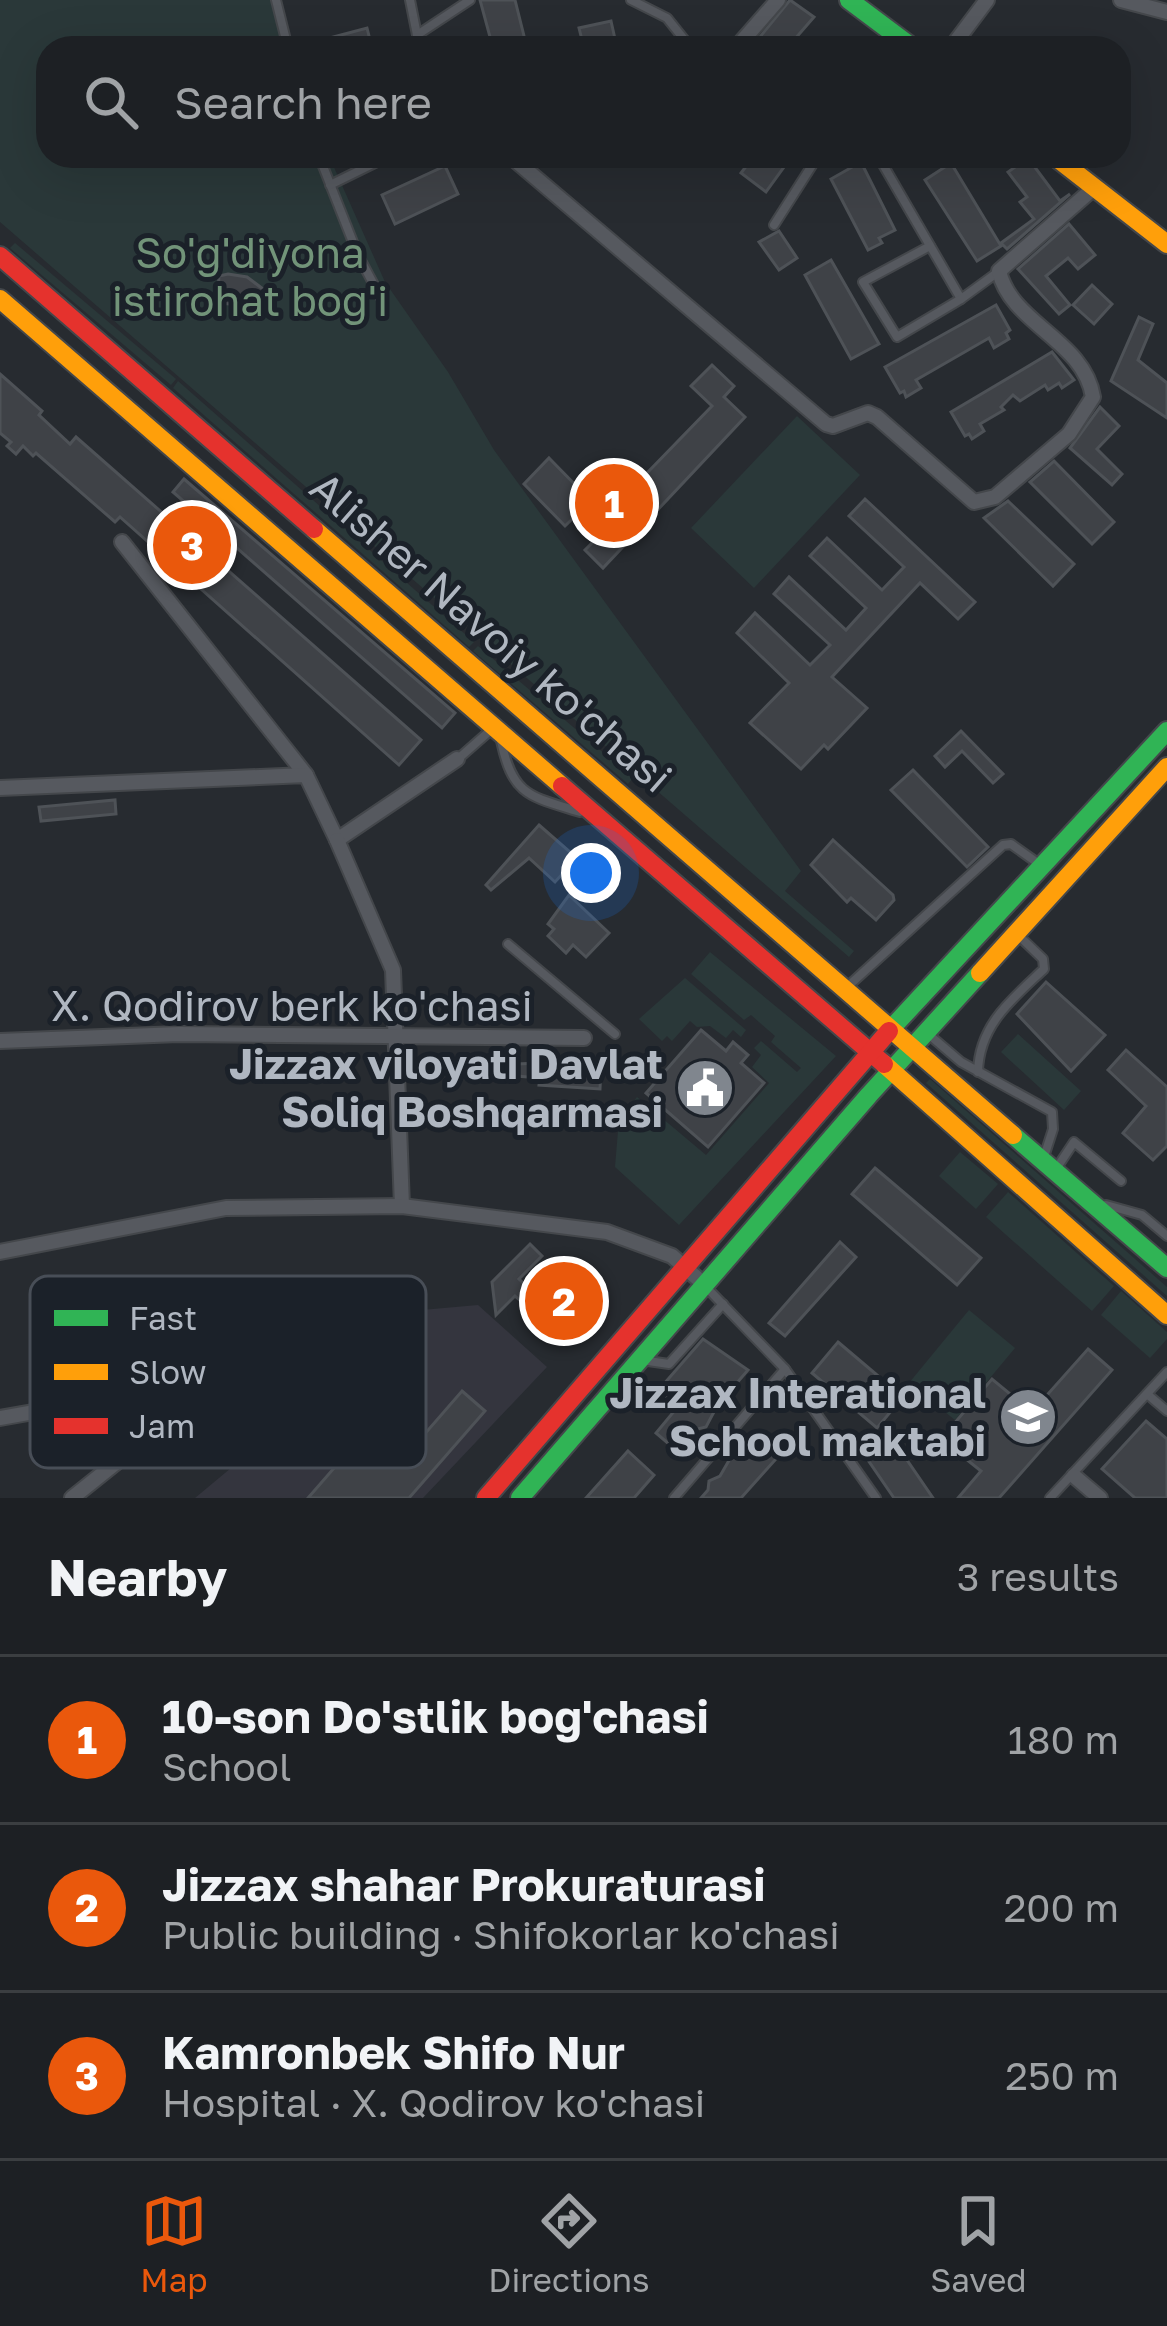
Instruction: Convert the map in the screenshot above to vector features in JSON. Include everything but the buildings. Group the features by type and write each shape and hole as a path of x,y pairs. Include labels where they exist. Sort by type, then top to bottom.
{"main road":[{"path":"849,0 885,36"},
{"path":"1070,168 1167,244"},
{"name":"Alisher Navoiy ko'chasi","path":"0,256 1167,1268"},
{"name":"Alisher Navoiy ko'chasi","path":"0,299 1167,1316"},
{"path":"486,1498 891,1030 1167,731"},
{"path":"520,1498 890,1071 1167,767"}],"street":[{"path":"746,36 778,0"},
{"path":"960,36 987,0"},
{"path":"1121,0 1167,12"},
{"path":"524,168 826,424 833,426 868,413 877,417 974,502 995,497 1069,434 1093,398 1090,385 1060,341 1012,301 999,271 1095,187"},
{"path":"122,542 305,775 394,970 402,1206"},
{"path":"337,840 458,759"},
{"path":"0,788 305,775"},
{"name":"X. Qodirov berk ko'chasi","path":"0,1041 179,1034 584,1038"},
{"path":"0,1252 226,1208 402,1206 607,1232 672,1256 706,1286"},
{"path":"0,1418 30,1413"},
{"path":"72,1498 109,1468"},
{"path":"1074,1476 1100,1498"}],"lane":[{"path":"276,0 285,36"},
{"path":"410,0 417,35 470,0"},
{"path":"631,0 667,18 681,36"},
{"path":"324,168 358,255 381,298"},
{"path":"330,185 365,168"},
{"path":"774,225 810,168"},
{"path":"885,168 961,299"},
{"path":"931,246 863,282 897,337 999,271"},
{"path":"458,759 497,730"},
{"path":"845,989 1003,845 1011,844 1044,867"},
{"path":"978,1072 979,1051 988,1028 1044,969 1043,959 1017,934"},
{"path":"508,944 615,1034"},
{"path":"926,1032 961,1062 1052,1112 1049,1167"},
{"path":"1049,1167 1074,1142 1120,1181"},
{"path":"1086,1200 1142,1215 1167,1236"},
{"path":"706,1286 785,1370 876,1498"},
{"path":"639,1360 669,1364 723,1304"},
{"path":"674,1498 785,1370"},
{"path":"1050,1498 1167,1372"},
{"path":"1147,1394 1167,1411"}],"shaded area":[{"path":"478,1305 547,1367 423,1498 195,1498 231,1468 426,1468 426,1310"}],"green space":[{"name":"So'g'diyona istirohat bog'i","path":"0,0 278,0 288,36 36,36 36,168 334,168 385,282 448,372 494,450 801,871 785,891 854,951 849,957 0,222"},
{"path":"15,243 176,379 171,385 10,248"},
{"path":"178,381 474,642 469,647 173,388"},
{"path":"797,416 860,475 754,588 691,528"},
{"path":"478,646 633,778 628,784 473,651"},
{"path":"710,952 836,1056 679,1225 615,1167 619,1119 637,1097 706,1155 769,1083 752,1067 761,1055 754,1048 761,1041 797,1072 801,1068 771,1042 775,1036 751,1015 744,1020 691,974"},
{"path":"685,978 746,1030 741,1037 733,1030 726,1038 710,1026 697,1027 690,1021 672,1041 667,1036 662,1041 639,1019"},
{"path":"1018,1034 1081,1091 1064,1110 1001,1052"},
{"path":"930,1079 1167,1287 1167,1296 926,1083"},
{"path":"960,1152 998,1184 976,1209 939,1176"},
{"path":"1008,1192 1114,1286 1092,1311 986,1217"},
{"path":"1121,1291 1167,1332 1167,1339 1150,1358 1101,1315"},
{"path":"969,1310 1015,1348 955,1420 909,1383"}],"traffic: fast":[{"path":"849,0 897,36"},
{"path":"889,1031 1167,731"},
{"path":"520,1498 980,973"},
{"path":"1013,1135 1167,1268"}],"traffic: slow":[{"path":"1069,168 1167,244"},
{"path":"0,299 562,786"},
{"path":"314,529 1013,1135"},
{"path":"980,973 1167,767"},
{"path":"884,1064 1167,1315"}],"traffic: jam":[{"path":"0,256 314,529"},
{"path":"562,786 884,1064"},
{"path":"486,1498 889,1031"}],"place":[{"name":"10-son Do'stlik bog'chasi","path":"614,503"},
{"name":"Kamronbek Shifo Nur","path":"192,545"},
{"name":"Jizzax viloyati Davlat Soliq Boshqarmasi","path":"705,1088"},
{"name":"Jizzax shahar Prokuraturasi","path":"564,1301"},
{"name":"Jizzax Interational School maktabi","path":"1028,1417"}]}
